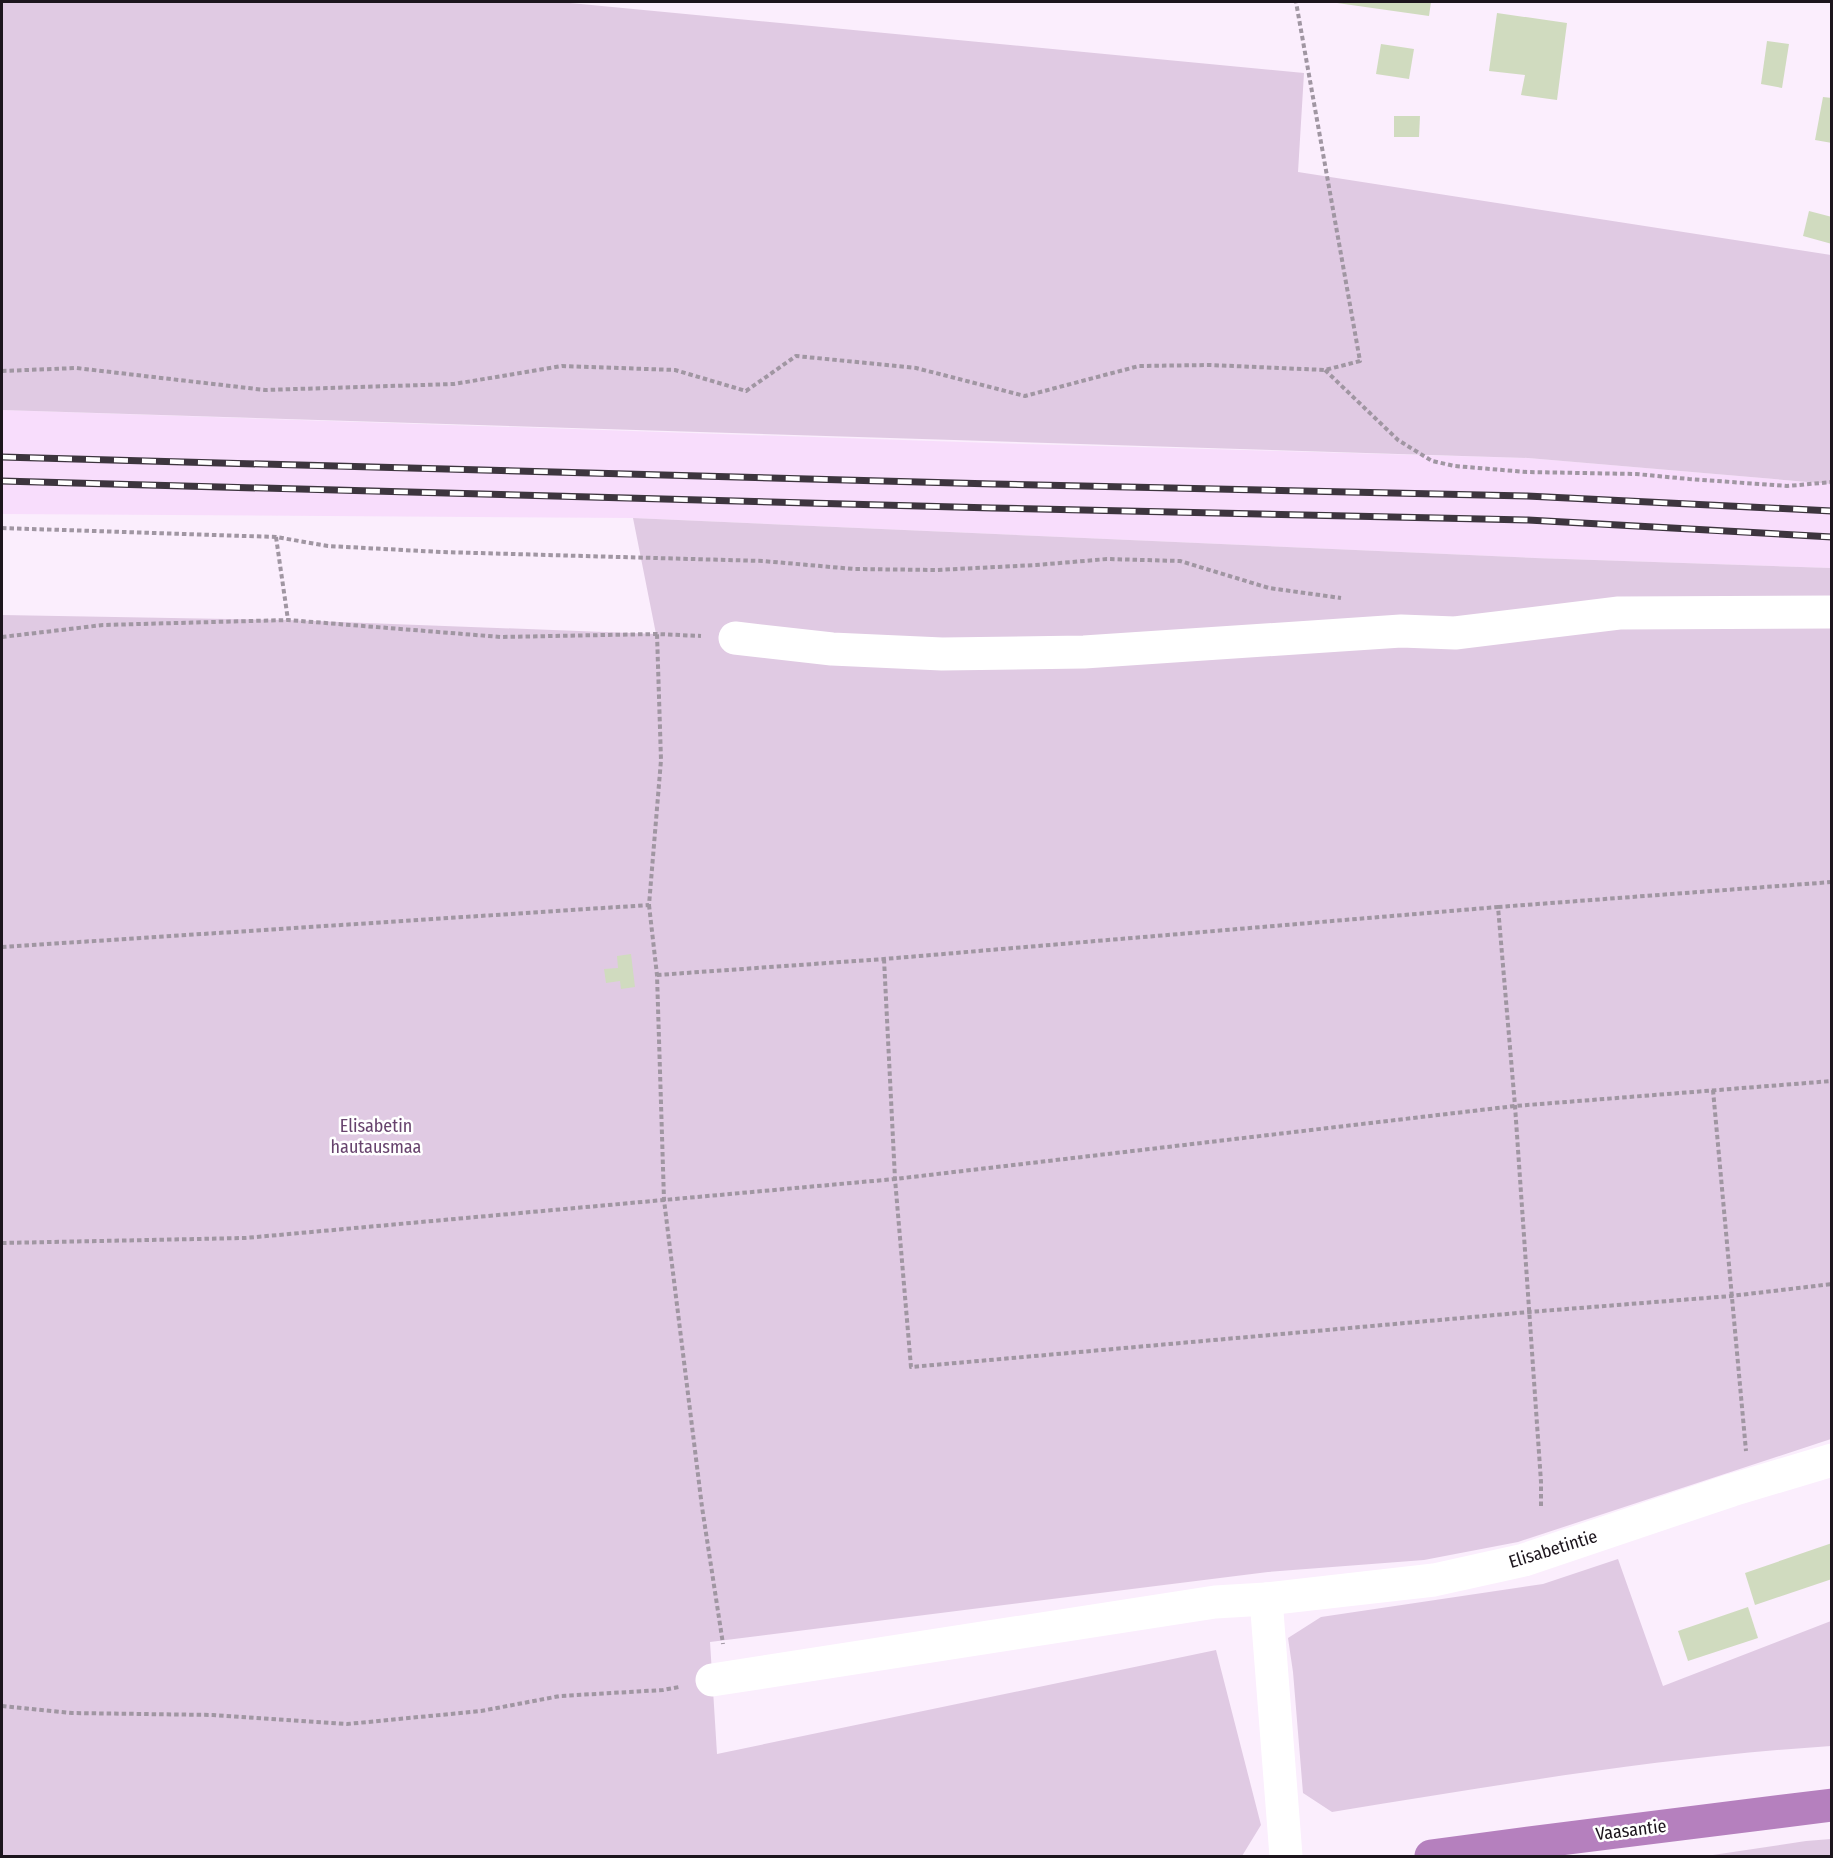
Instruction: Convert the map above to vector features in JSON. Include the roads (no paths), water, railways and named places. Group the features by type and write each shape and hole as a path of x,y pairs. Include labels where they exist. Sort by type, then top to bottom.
{"highway":[{"name":"Vaasantie","path":"1431,1857 1832,1805"}],"street":[{"path":"735,638 832,649 942,654 1084,652 1401,631 1455,633 1619,613 1832,612"},
{"name":"Elisabetintie","path":"720,1679 1215,1602 1266,1599 1434,1580 1524,1560 1732,1490 1832,1460"},
{"path":"1266,1599 1286,1857"}],"railway":[{"path":"2,457 1527,496 1832,511"},
{"path":"2,481 1528,520 1832,537"}],"park label":[{"name":"Elisabetin hautausmaa","path":"376,1136"}]}
